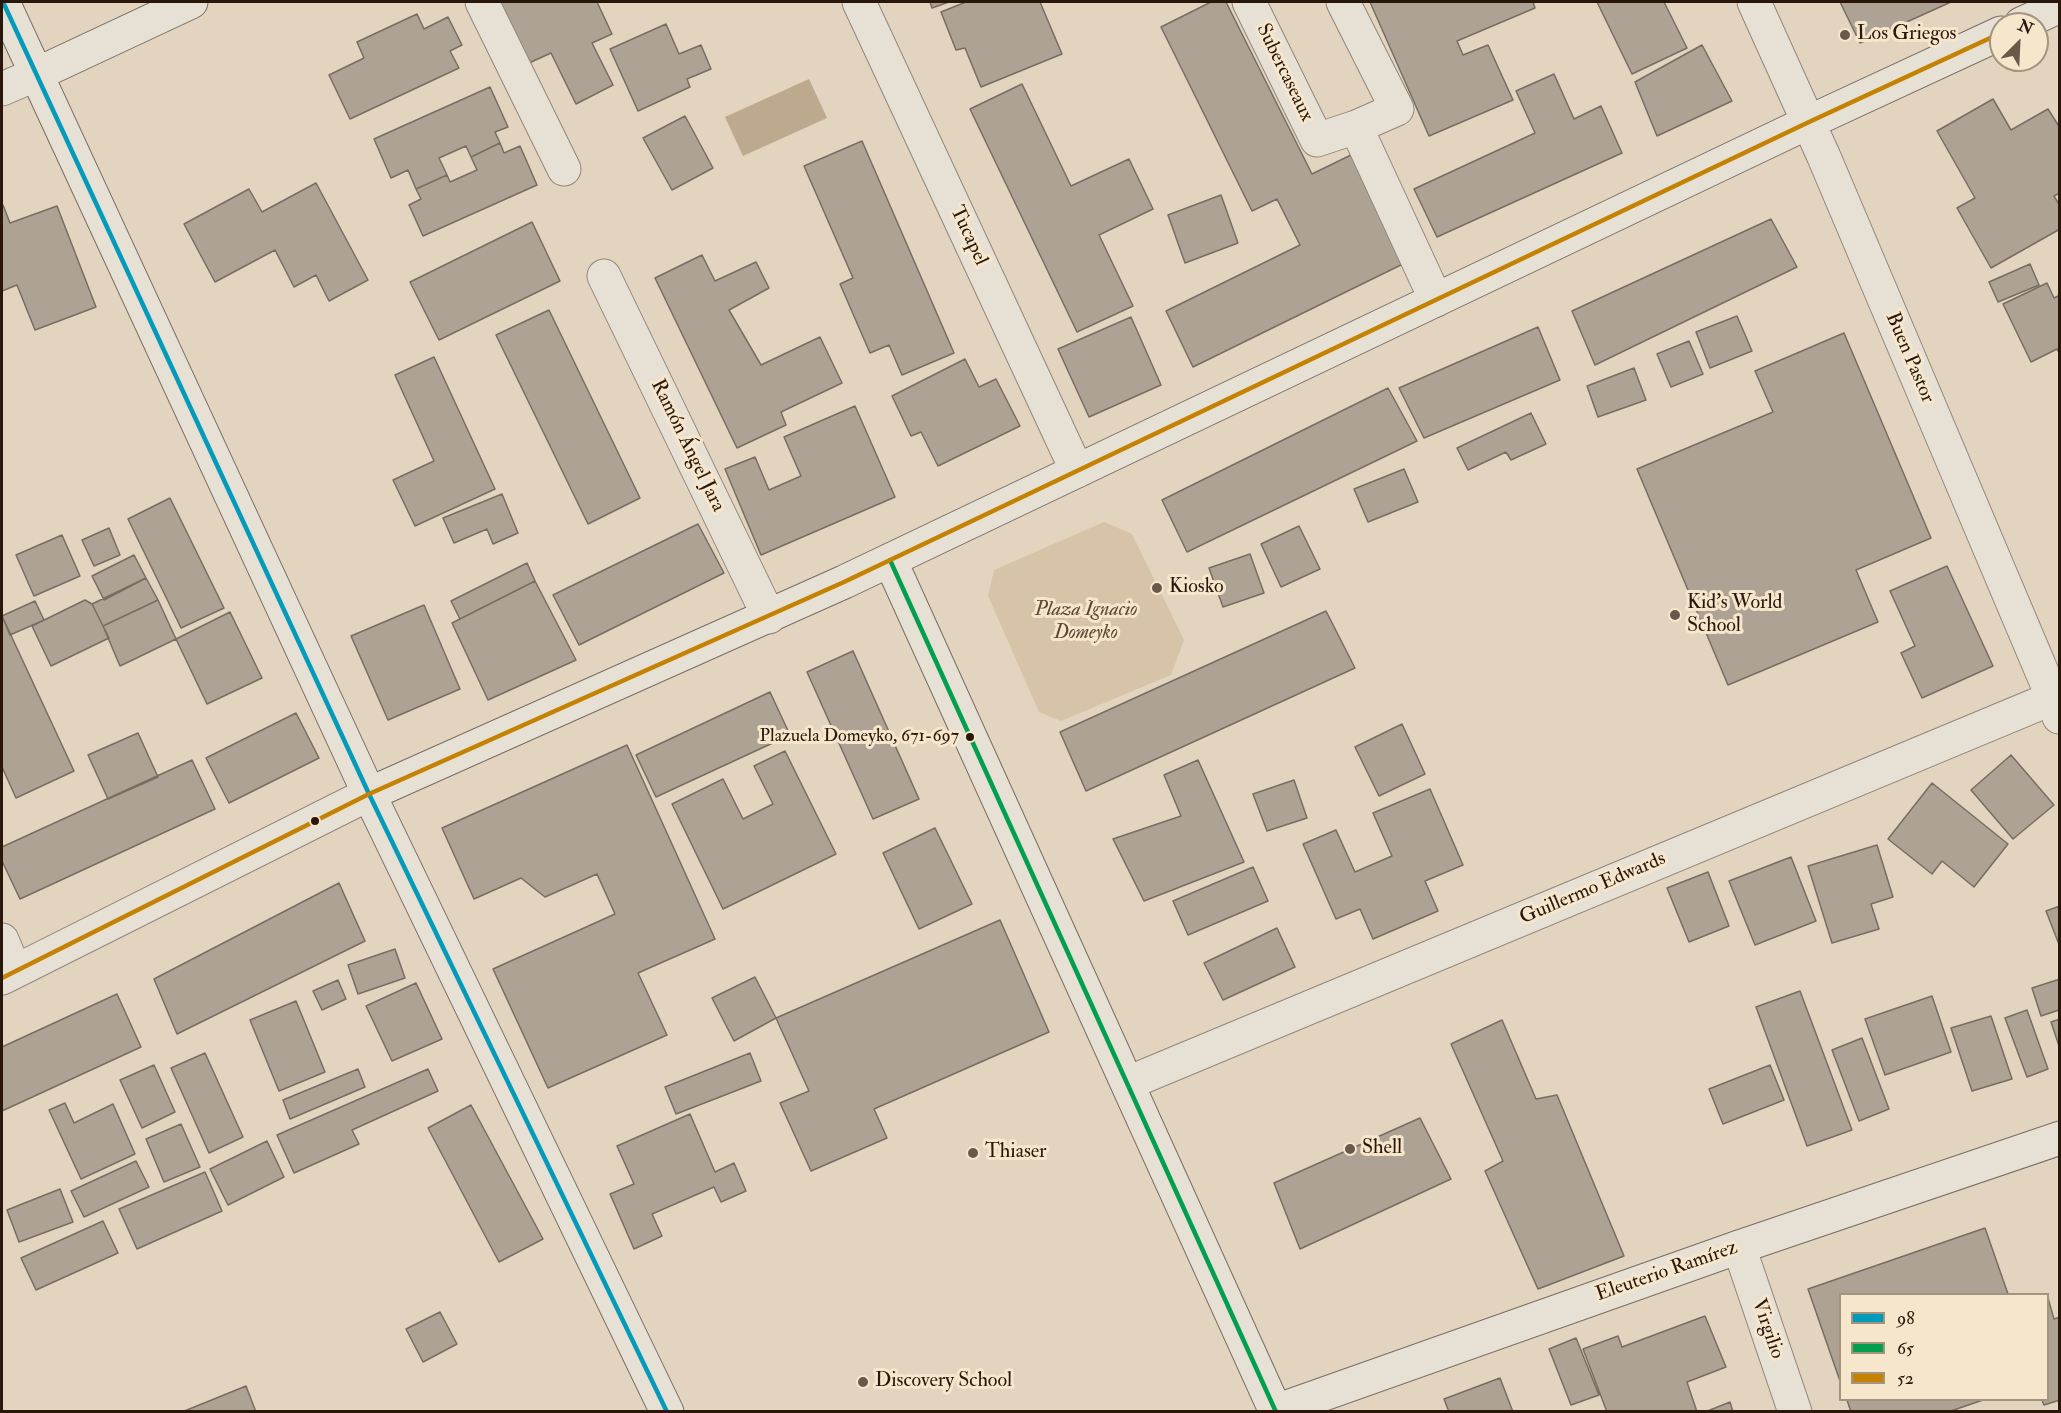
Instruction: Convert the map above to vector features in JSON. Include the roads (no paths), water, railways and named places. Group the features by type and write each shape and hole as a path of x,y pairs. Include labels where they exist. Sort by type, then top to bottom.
{"street":[{"path":"3,2 369,794 667,1412"},
{"path":"2,89 191,2"},
{"path":"482,2 564,169"},
{"name":"Tucapel","path":"859,2 1077,471"},
{"name":"Subercaseaux","path":"1249,2 1317,140 1356,127 1397,109 1343,2"},
{"name":"Buen Pastor","path":"1754,2 1809,122 2057,703"},
{"path":"2,940 8,974 369,794 769,617 1989,39"},
{"path":"1356,127 1436,300"},
{"name":"Ramón Ángel Jara","path":"604,276 769,617"},
{"path":"890,560 1275,1411"},
{"name":"Guillermo Edwards","path":"1128,1083 2057,703"},
{"name":"Eleuterio Ramírez","path":"1275,1411 1739,1247 2060,1138"},
{"name":"Virgilio","path":"1739,1247 1795,1412"}],"place":[{"name":"Los Griegos","path":"1845,35"},
{"name":"Kiosko","path":"1157,588"},
{"name":"Kid's World School","path":"1675,615"},
{"name":"Plazuela Domeyko, 671-697","path":"970,737"},
{"name":"Shell","path":"1350,1149"},
{"name":"Thiaser","path":"973,1153"},
{"name":"Discovery School","path":"863,1382"}],"park label":[{"name":"Plaza Ignacio Domeyko","path":"1086,622"}]}
